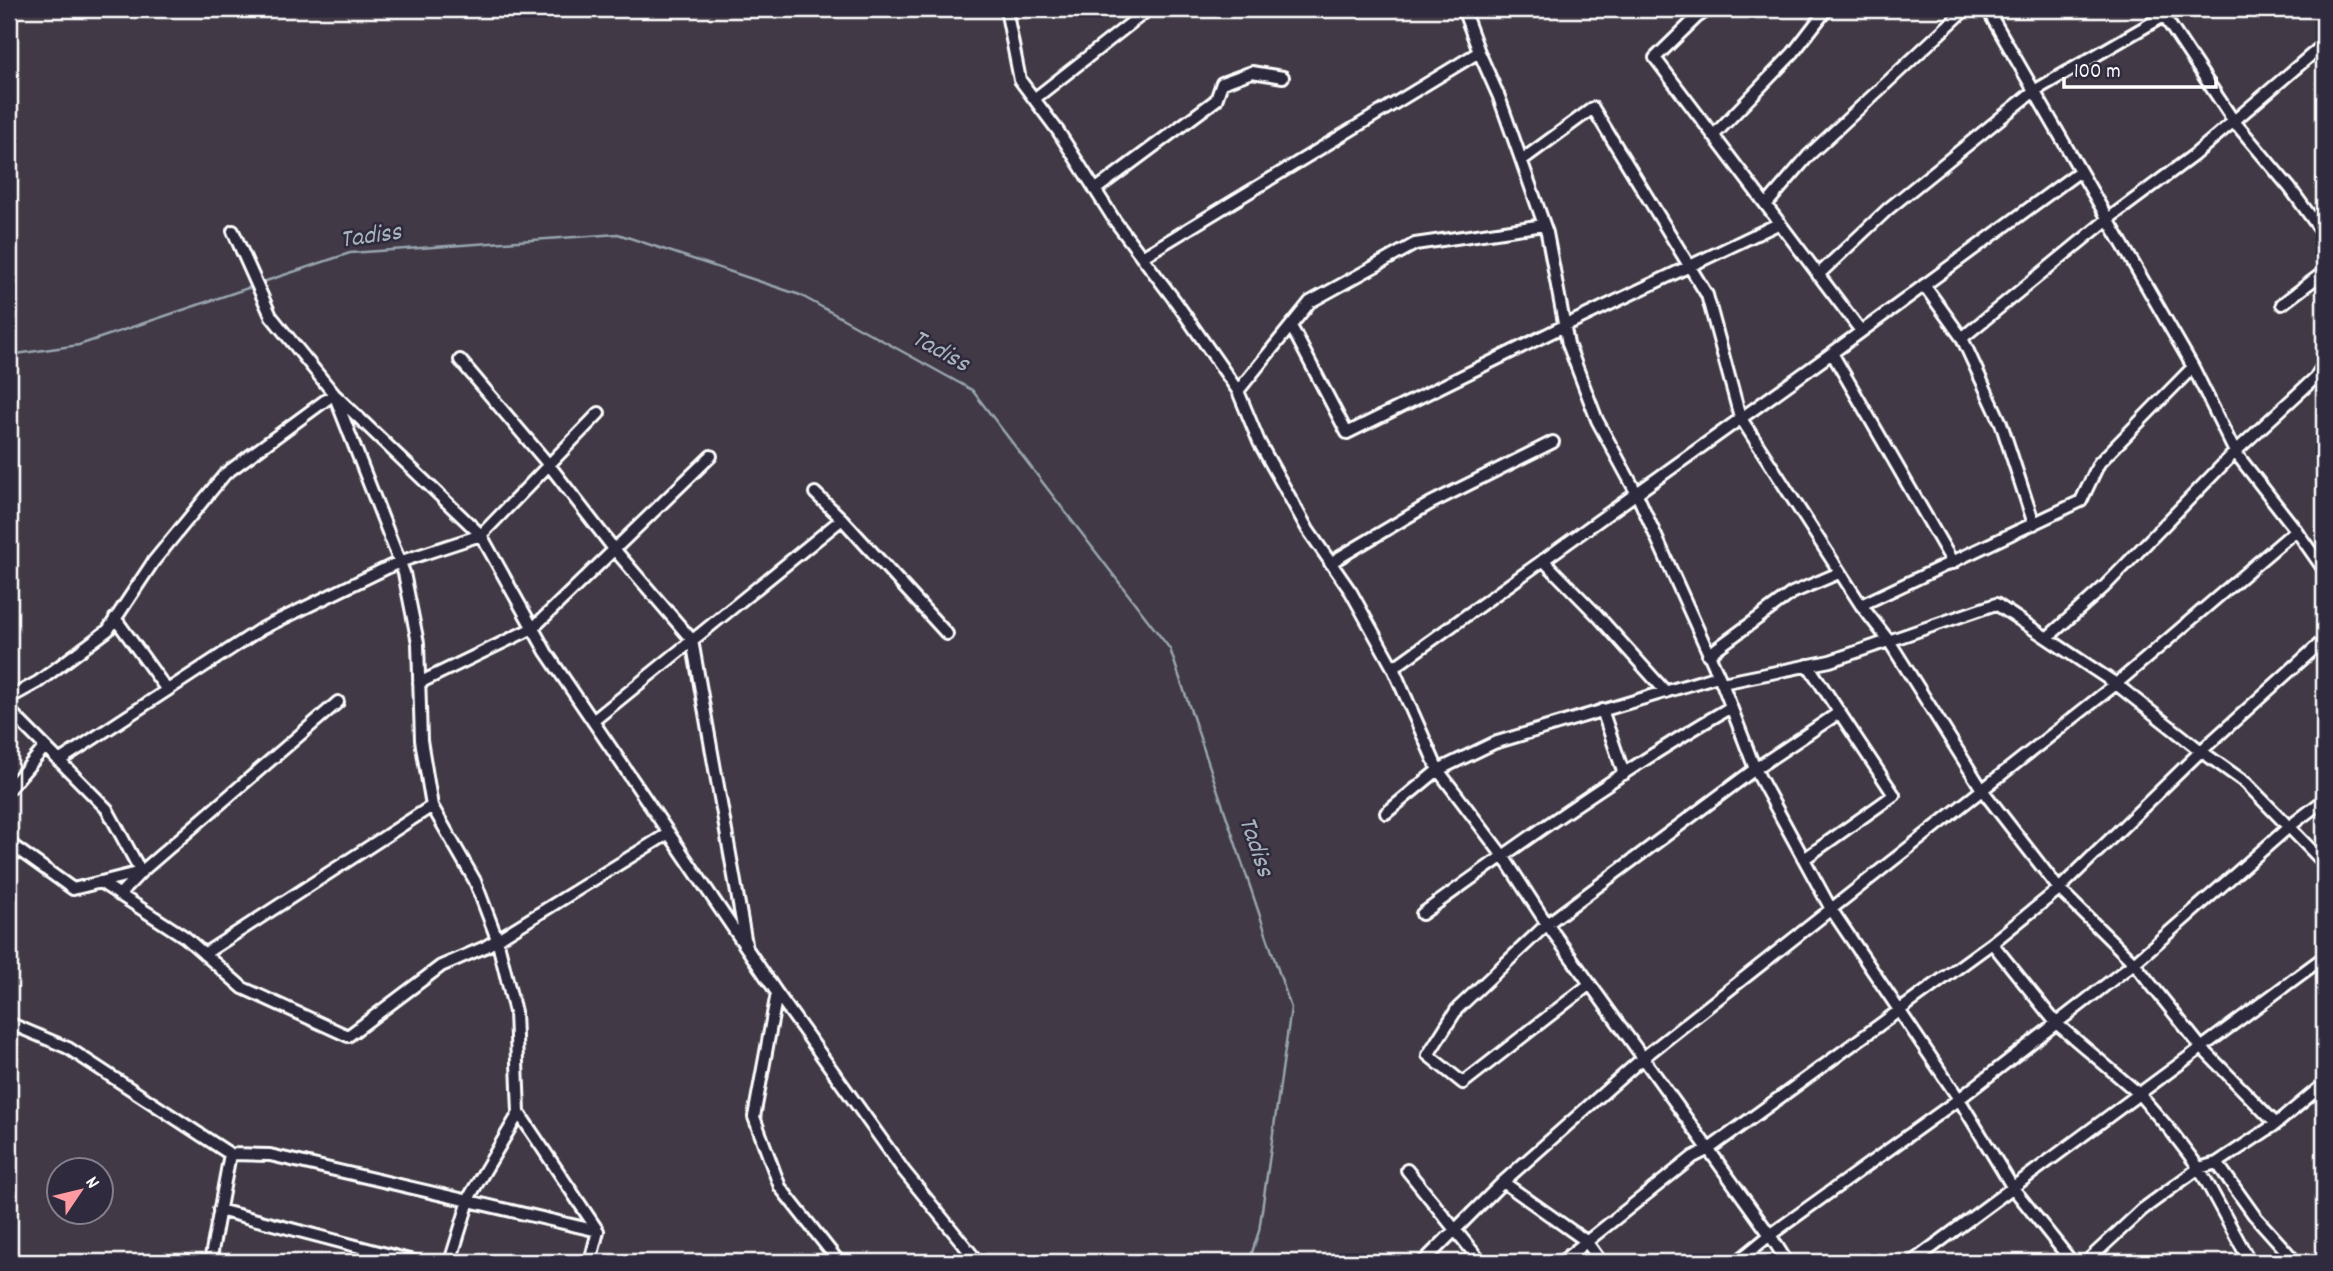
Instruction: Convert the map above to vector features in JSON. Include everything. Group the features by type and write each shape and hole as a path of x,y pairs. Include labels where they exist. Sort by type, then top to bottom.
{"street":[{"path":"1034,99 1149,9"},
{"path":"1463,9 1499,97 1544,225 1567,344 1597,420 1636,492 1720,679 1755,769 1831,909 1959,1099 2013,1188 2072,1262"},
{"path":"1709,9 1697,17 1655,58 1861,331"},
{"path":"1713,135 1793,53 1827,9"},
{"path":"1766,205 1809,155 1966,9"},
{"path":"1987,9 2193,367 2235,452 2324,570"},
{"path":"1818,275 1888,209 2034,91 2176,9"},
{"path":"1008,10 1020,80 1058,131 1115,221 1238,391 1259,442 1308,530 1351,592 1393,668 1438,770 1503,856 1547,924 1787,1262"},
{"path":"2164,16 2233,120 2290,188 2324,234"},
{"path":"1962,338 2108,219 2193,155 2324,44"},
{"path":"1142,257 1479,52"},
{"path":"1095,190 1216,100 1222,83 1252,72 1283,77"},
{"path":"1521,160 1593,108 1707,295 1740,417 1839,573 1889,641 1983,791 2059,888 2134,963 2201,1047 2276,1124"},
{"path":"1393,668 2080,171"},
{"path":"1291,326 1347,433 1780,223"},
{"path":"1238,391 1310,302 1415,244 1544,225"},
{"path":"233,231 271,316 334,394 481,535 547,652 776,993 904,1171 978,1262"},
{"path":"2281,304 2324,272"},
{"path":"1924,285 1962,338 2001,422 2034,524"},
{"path":"1832,353 1952,563"},
{"path":"460,360 692,640 747,950"},
{"path":"2047,638 2104,587 2235,452 2320,382 2324,364"},
{"path":"1861,605 2081,501 2099,463 2193,367"},
{"path":"334,394 399,562 418,643 421,740 432,806 475,881 497,939 515,1012 519,1113 598,1231 590,1262"},
{"path":"9,698 38,682 108,630 153,562 225,474 334,394"},
{"path":"59,761 261,629 399,562 481,535 599,413"},
{"path":"1331,563 1431,503 1553,442"},
{"path":"419,683 533,628 711,456"},
{"path":"815,494 842,519 947,634"},
{"path":"593,720 842,519"},
{"path":"1423,1262 1503,1182 1644,1057 2116,684 2296,530"},
{"path":"1543,560 1597,615 1665,692"},
{"path":"1708,655 1792,593 1839,573"},
{"path":"1386,813 1438,770 1494,743 1665,692 1720,679 1830,661 1996,604 2116,684 2246,783 2324,863"},
{"path":"115,618 167,691"},
{"path":"1561,1262 1693,1157 1709,1149 1992,943 2059,888 2201,751 2324,640"},
{"path":"1804,859 1894,795 1808,665"},
{"path":"119,895 141,872 338,702"},
{"path":"1422,914 1676,739 1731,707"},
{"path":"9,710 107,809 141,872"},
{"path":"1602,710 1624,774"},
{"path":"1590,984 1463,1083 1428,1055 1457,1009 1547,924 1755,769 1840,712"},
{"path":"9,789 45,747"},
{"path":"1737,1262 1770,1235 1959,1099 2134,963 2290,826 2324,800"},
{"path":"204,954 432,806"},
{"path":"100,882 185,937 243,988 348,1036 441,966 497,939 669,833"},
{"path":"9,843 72,889 141,872"},
{"path":"1992,943 2056,1023 2138,1093 2171,1131 2199,1168 2250,1262"},
{"path":"1912,1262 2324,957"},
{"path":"776,993 754,1117 780,1187 839,1262"},
{"path":"9,1023 68,1048 230,1154 270,1155 598,1231"},
{"path":"2086,1262 2143,1209 2199,1168 2217,1163 2276,1124 2324,1084"},
{"path":"450,1262 469,1201 519,1113"},
{"path":"209,1262 230,1154"},
{"path":"2217,1163 2255,1216 2296,1262"},
{"path":"1407,1170 1481,1262"},
{"path":"1503,1182 1586,1241 1601,1262"},
{"path":"219,1210 417,1262"},
{"path":"593,1249 603,1262"}],"waterway":[{"name":"Tadiss","path":"260,283 350,253 618,234 800,295 972,390 1170,649 1291,1008 1259,1231 1249,1262"},
{"name":"Tadiss","path":"9,355 79,345 254,286"}]}
